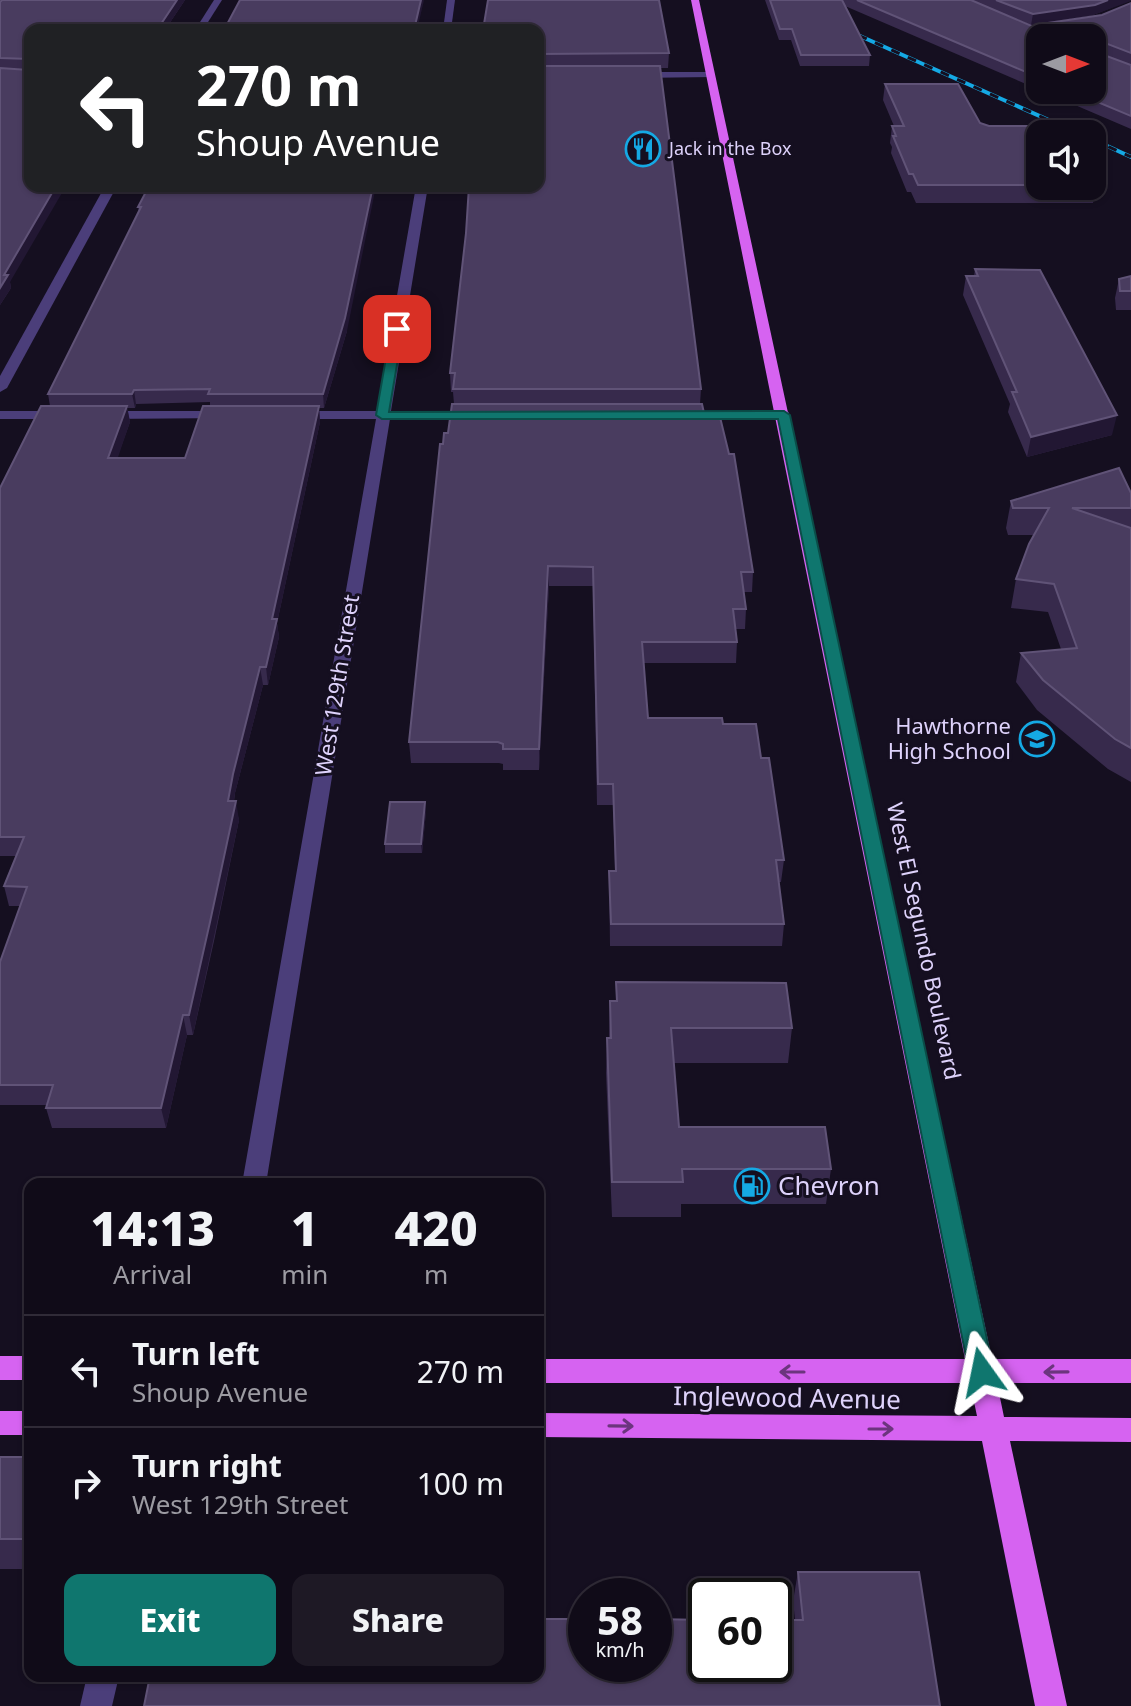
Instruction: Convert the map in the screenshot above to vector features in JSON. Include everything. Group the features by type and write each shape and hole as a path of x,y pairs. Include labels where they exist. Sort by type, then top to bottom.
{"main road":[{"name":"West El Segundo Boulevard","path":"695,0 1051,1706"},
{"path":"0,1368 24,1368"},
{"name":"Inglewood Avenue","path":"544,1371 1131,1371"},
{"path":"0,1423 24,1423"},
{"name":"Inglewood Avenue","path":"544,1425 1131,1430"}],"street":[{"path":"203,24 218,0"},
{"path":"448,24 451,0"},
{"path":"629,75 711,75"},
{"path":"0,388 108,192"},
{"name":"West 129th Street","path":"255,1178 421,192"},
{"path":"0,415 80,415"},
{"path":"96,415 239,415"},
{"path":"271,415 494,415"},
{"path":"669,415 784,415"},
{"path":"96,1706 102,1682"}],"building":[{"path":"177,0 161,24 24,24 24,59 0,58 0,2"},
{"path":"240,0 421,0 415,24 227,24"},
{"path":"488,0 659,0 669,53 544,54 544,24 484,24"},
{"path":"770,0 842,0 870,55 801,55 792,29 780,29"},
{"path":"857,0 971,0 1027,24 1026,72"},
{"path":"996,0 1108,0 1095,5 1033,14"},
{"path":"1131,3 1131,53 1106,43 1106,24 1047,24 1102,15"},
{"path":"1106,56 1131,65 1131,116 1102,104 1106,104"},
{"path":"544,66 660,66 701,389 453,389 455,373 450,373 469,192 544,192"},
{"path":"0,68 24,70 24,192 52,192 4,275 8,275 0,288"},
{"path":"885,84 958,84 980,123 989,126 1026,126 1026,185 918,185 913,174 909,174 893,136 896,136 892,126 904,126"},
{"path":"146,192 372,192 345,318 323,394 208,394 210,389 134,390 132,394 48,394 141,207 138,207"},
{"path":"975,269 1040,270 1117,415 1031,437 1012,392 1017,392 966,276 978,276"},
{"path":"1131,276 1131,291 1120,291 1119,279"},
{"path":"452,404 702,404 704,413 719,413 729,454 734,454 753,572 741,572 746,609 733,609 737,642 642,642 648,718 722,718 723,724 756,724 761,758 769,758 784,860 776,860 784,924 611,924 609,871 616,871 613,784 598,784 593,567 548,566 539,749 503,749 503,744 498,742 409,742 440,444 443,444 444,433 448,433"},
{"path":"41,406 127,406 108,458 185,458 203,406 319,406 272,619 277,619 266,667 260,667 233,774 228,801 236,801 210,922 189,1015 183,1015 161,1108 46,1108 53,1085 0,1085 0,962 27,887 4,886 24,837 0,837 0,488"},
{"path":"1119,468 1131,493 1131,508 1072,508 1131,528 1131,748 1115,739 1043,680 1021,653 1077,648 1054,584 1016,579 1029,544 1049,508 1013,508 1011,501"},
{"path":"390,802 425,802 421,844 385,844"},
{"path":"616,982 786,983 792,1028 671,1028 679,1127 825,1127 831,1169 682,1169 683,1182 612,1182 607,1038 611,1038 610,1001 617,1001"},
{"path":"0,1457 24,1457 24,1539 0,1539"},
{"path":"798,1572 919,1572 940,1706 144,1706 149,1682 544,1682 544,1619 568,1619 568,1682 672,1682 672,1619 688,1620 688,1682 792,1682 792,1620 803,1620"}],"railway":[{"path":"842,28 1049,120"},
{"path":"1106,145 1131,157"}],"place":[{"name":"Jack in the Box","path":"643,149"},
{"name":"Hawthorne High School","path":"1037,739"},
{"name":"Chevron","path":"752,1186"}],"route":[{"path":"397,329 382,415 784,415 982,1372"}]}
